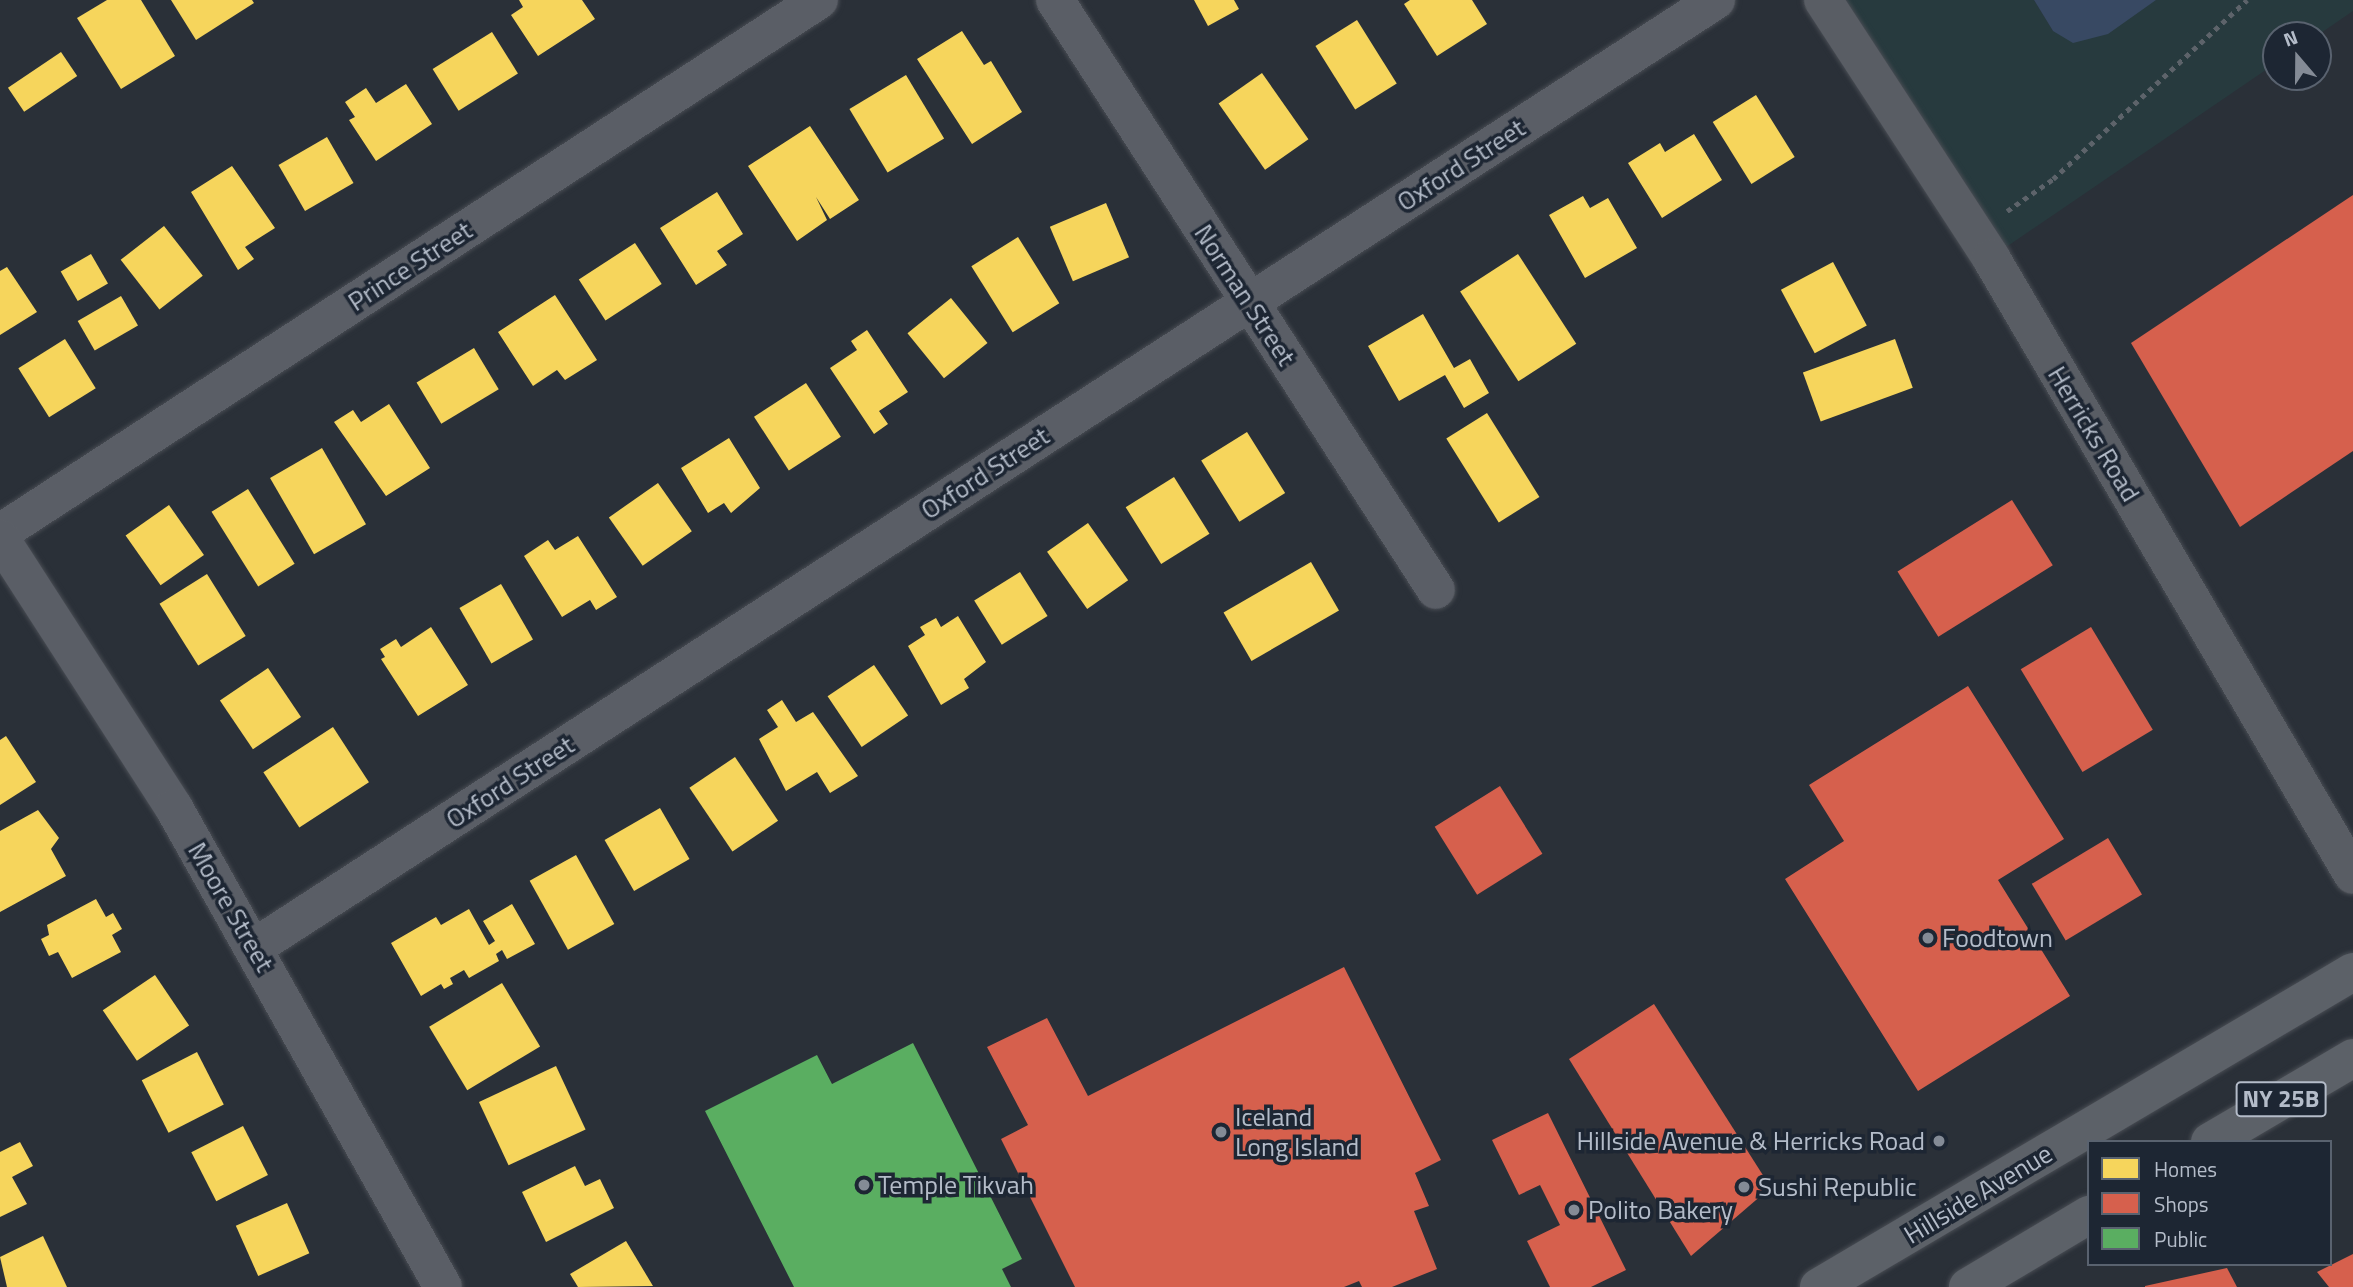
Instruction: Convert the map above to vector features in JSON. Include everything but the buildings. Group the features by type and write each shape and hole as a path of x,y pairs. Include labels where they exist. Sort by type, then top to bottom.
{"main road":[{"name":"Herricks Road","path":"1824,0 1975,234 2353,875"},
{"name":"Hillside Avenue","path":"1819,1287 2353,972"},
{"name":"NY 25B","path":"2213,1140 2353,1058"},
{"path":"1968,1287 2087,1216"}],"street":[{"name":"Prince Street","path":"0,535 819,0"},
{"name":"Norman Street","path":"1055,0 1436,590"},
{"name":"Oxford Street","path":"255,947 1716,0"},
{"name":"Moore Street","path":"0,535 174,808 255,947 443,1287"}],"path":[{"path":"1975,234 2053,178 2247,0"}],"green space":[{"path":"1830,0 2034,0 2053,31 2156,0 2353,0 2353,11 2332,25 2332,21 2262,21 2262,73 1993,256"}],"water":[{"path":"2034,0 2156,0 2108,34 2073,43 2053,31"}],"place":[{"name":"Foodtown","path":"1928,938"},
{"name":"Iceland Long Island","path":"1221,1132"},
{"name":"Hillside Avenue & Herricks Road","path":"1939,1141"},
{"name":"Temple Tikvah","path":"864,1185"},
{"name":"Sushi Republic","path":"1744,1187"},
{"name":"Polito Bakery","path":"1574,1210"}]}
